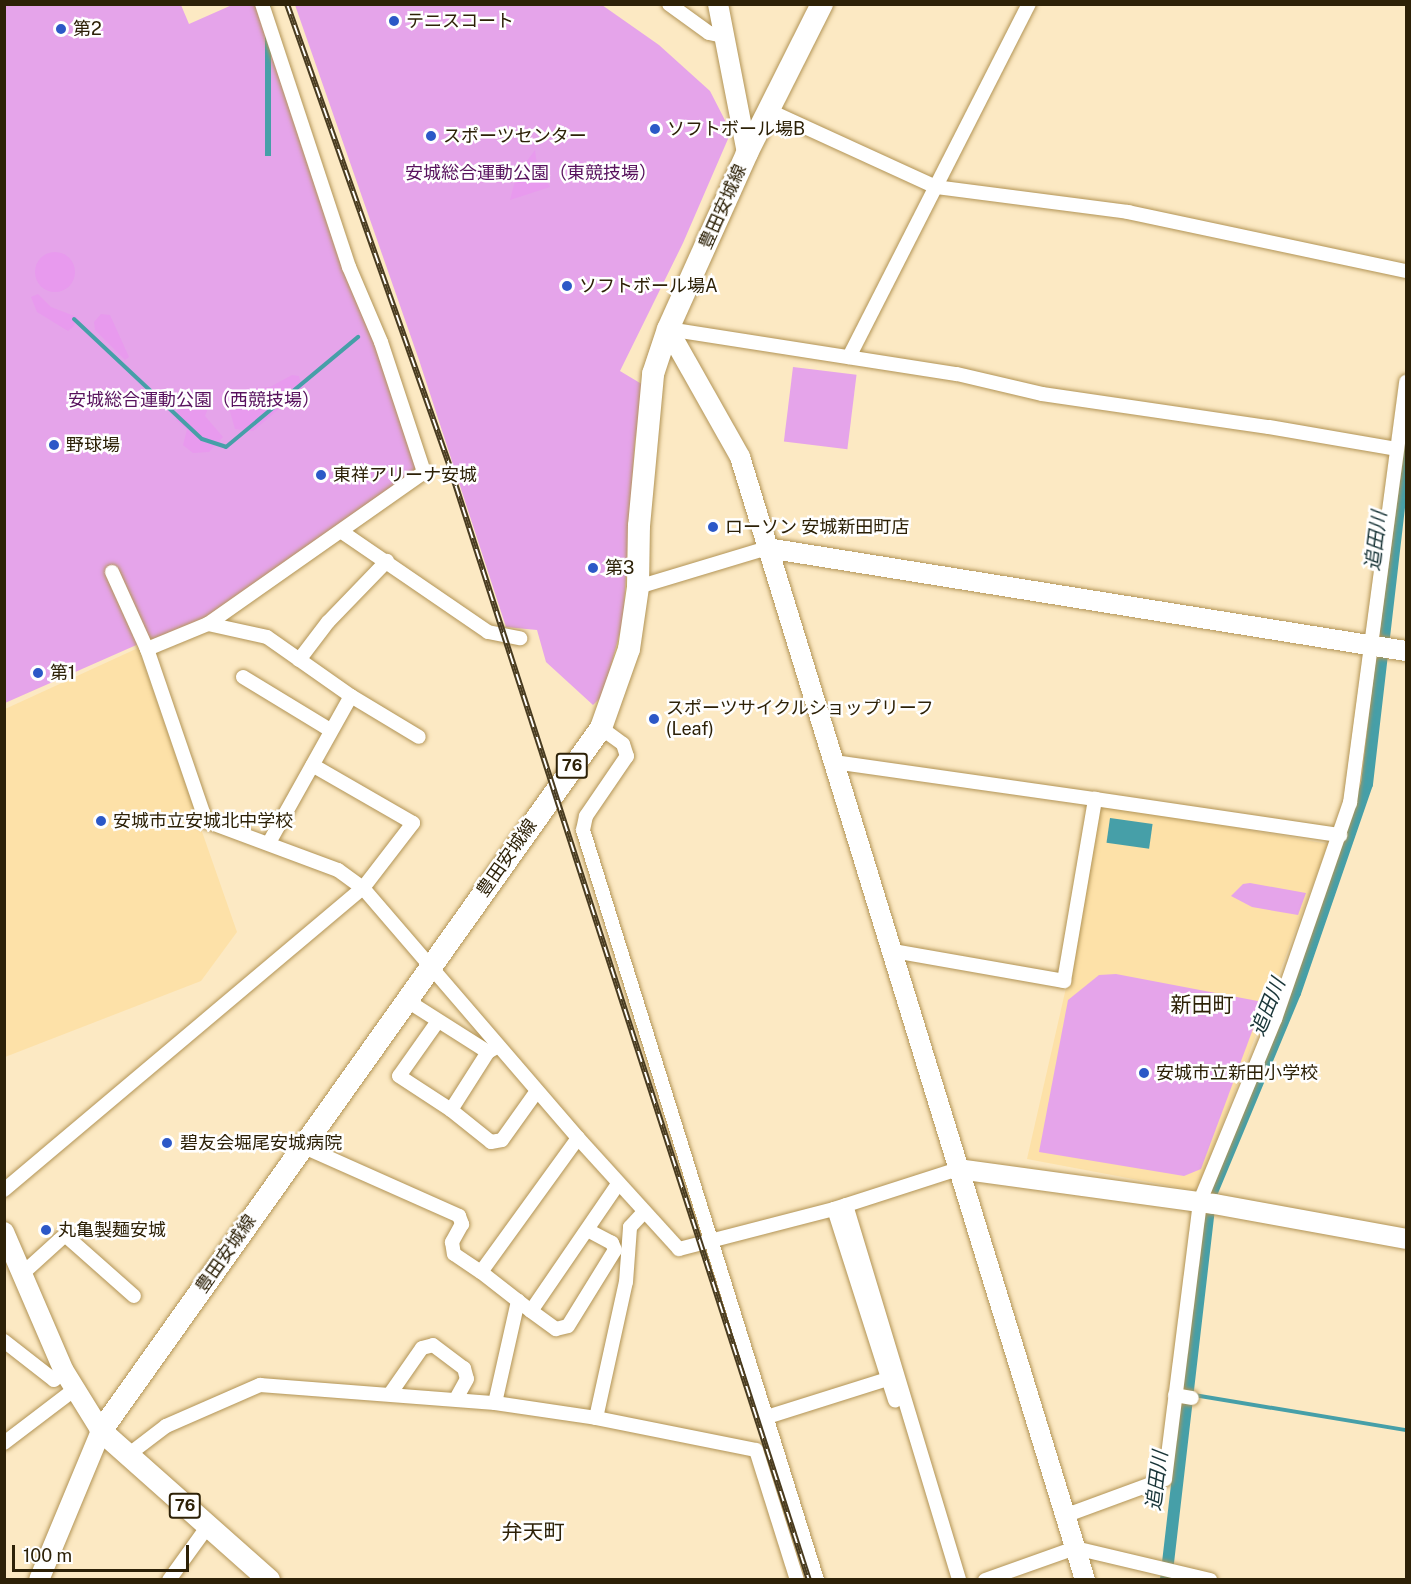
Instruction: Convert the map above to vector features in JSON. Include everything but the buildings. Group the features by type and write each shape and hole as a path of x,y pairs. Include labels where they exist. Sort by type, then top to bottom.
{"main road":[{"name":"豊田安城線","path":"101,1431 601,728 628,649 638,587 639,526 653,374 668,329 747,153 822,4"},
{"name":"76","path":"101,1431 270,1580"}],"street":[{"path":"147,649 208,624 342,532 424,472 381,342 349,267 262,4"},
{"path":"669,4 709,33 723,36"},
{"path":"718,4 747,153"},
{"path":"849,357 1029,4"},
{"path":"770,111 936,187 1128,212 1407,271"},
{"path":"668,329 957,374 1042,394 1269,426 1396,449"},
{"path":"668,329 740,457 894,951 958,1169 1067,1515 1085,1580"},
{"path":"1067,1515 1165,1479 1182,1397 1206,1202 1281,1020 1340,835 1357,765 1378,647 1396,449 1407,382"},
{"path":"342,532 488,632 520,638"},
{"path":"638,587 767,548 1407,651"},
{"path":"299,660 328,622 387,561"},
{"path":"112,572 147,649 206,820 338,870 363,888 431,965 493,1049 537,1091 618,1184 679,1249 840,1207 958,1169 1206,1202 1407,1239"},
{"path":"208,624 267,637 351,696 419,737"},
{"path":"243,677 330,730"},
{"path":"269,843 351,696"},
{"path":"601,728 623,744 627,756 586,816 583,830 713,1239 817,1580"},
{"path":"834,762 1340,835"},
{"path":"4,1190 363,888 413,823 312,765"},
{"path":"894,951 1064,981 1095,799"},
{"path":"406,1000 438,1021 493,1049"},
{"path":"438,1021 399,1076 452,1110 491,1142 502,1140 537,1091"},
{"path":"452,1110 493,1049"},
{"path":"481,1272 578,1138"},
{"path":"302,1146 459,1216 462,1224 452,1242 454,1254 556,1329 568,1326 615,1250 612,1243 588,1230"},
{"path":"531,1311 618,1184"},
{"path":"840,1207 959,1580"},
{"path":"596,1418 626,1282 630,1227 644,1212"},
{"path":"4,1232 63,1371 101,1431 39,1580"},
{"path":"22,1274 65,1235 134,1296"},
{"path":"495,1402 518,1301"},
{"path":"4,1341 54,1380 63,1371"},
{"path":"390,1394 422,1348 433,1345 464,1368 467,1379 456,1399"},
{"path":"767,1417 893,1378"},
{"path":"893,1378 950,1580"},
{"path":"128,1455 166,1426 260,1385 495,1402 596,1418 756,1450 797,1580"},
{"path":"4,1443 75,1389"},
{"path":"169,1580 208,1526"},
{"path":"984,1580 1075,1548 1210,1580"}],"shaded area":[{"name":"安城市立安城北中学校","path":"138,648 237,932 201,981 5,1057 5,709"},
{"name":"安城市立新田小学校","path":"1101,804 1328,844 1197,1191 1027,1159 1068,979"}],"green space":[{"name":"安城総合運動公園（西競技場）","path":"5,5 181,5 189,24 232,5 260,5 421,471 208,619 155,640 150,639 5,703"},
{"name":"安城総合運動公園（東競技場）","path":"295,5 602,5 659,45 710,91 731,132 683,243 620,371 645,386 635,441 623,621 603,695 593,705 546,662 537,630 506,627 419,360"},
{"path":"535,150 537,166 550,187 510,200 516,176"},
{"path":"55,252 69,258 75,272 69,286 55,292 41,286 35,272 41,258"},
{"path":"38,294 51,307 77,317 74,326 68,331 37,312 31,297"},
{"path":"101,314 110,315 129,357 125,360 95,330 94,322"},
{"path":"793,367 857,375 847,449 784,441"},
{"path":"292,375 299,376 302,389 253,431 235,429 227,401 233,390 270,387"},
{"path":"187,397 210,403 205,416 223,437 209,452 193,453 183,445 187,429 176,420 178,405"},
{"path":"1250,883 1306,893 1298,915 1252,907 1231,896 1243,884"},
{"path":"1116,974 1263,1002 1201,1169 1184,1176 1039,1152 1068,1000 1099,975"}],"water":[{"path":"265,5 271,5 271,156 265,156"},
{"path":"1110,818 1153,824 1149,849 1107,843"}],"waterway":[{"path":"74,319 202,439 226,447 358,337"},
{"name":"追田川","path":"1166,1580 1210,1197 1295,993 1367,784 1406,447"},
{"path":"1194,1395 1406,1430"}],"railway":[{"path":"287,4 449,465 809,1580"}],"place":[{"name":"テニスコート","path":"394,21"},
{"name":"第2","path":"61,29"},
{"name":"ソフトボール場B","path":"655,129"},
{"name":"スポーツセンター","path":"431,136"},
{"name":"ソフトボール場A","path":"567,286"},
{"name":"野球場","path":"54,445"},
{"name":"東祥アリーナ安城","path":"321,475"},
{"name":"ローソン 安城新田町店","path":"713,527"},
{"name":"第3","path":"593,568"},
{"name":"第1","path":"38,673"},
{"name":"スポーツサイクルショップリーフ (Leaf)","path":"654,719"},
{"name":"安城市立安城北中学校","path":"101,821"},
{"name":"安城市立新田小学校","path":"1144,1073"},
{"name":"碧友会堀尾安城病院","path":"167,1143"},
{"name":"丸亀製麺安城","path":"46,1230"}],"district":[{"name":"新田町","path":"1202,1005"},
{"name":"弁天町","path":"533,1532"}]}
